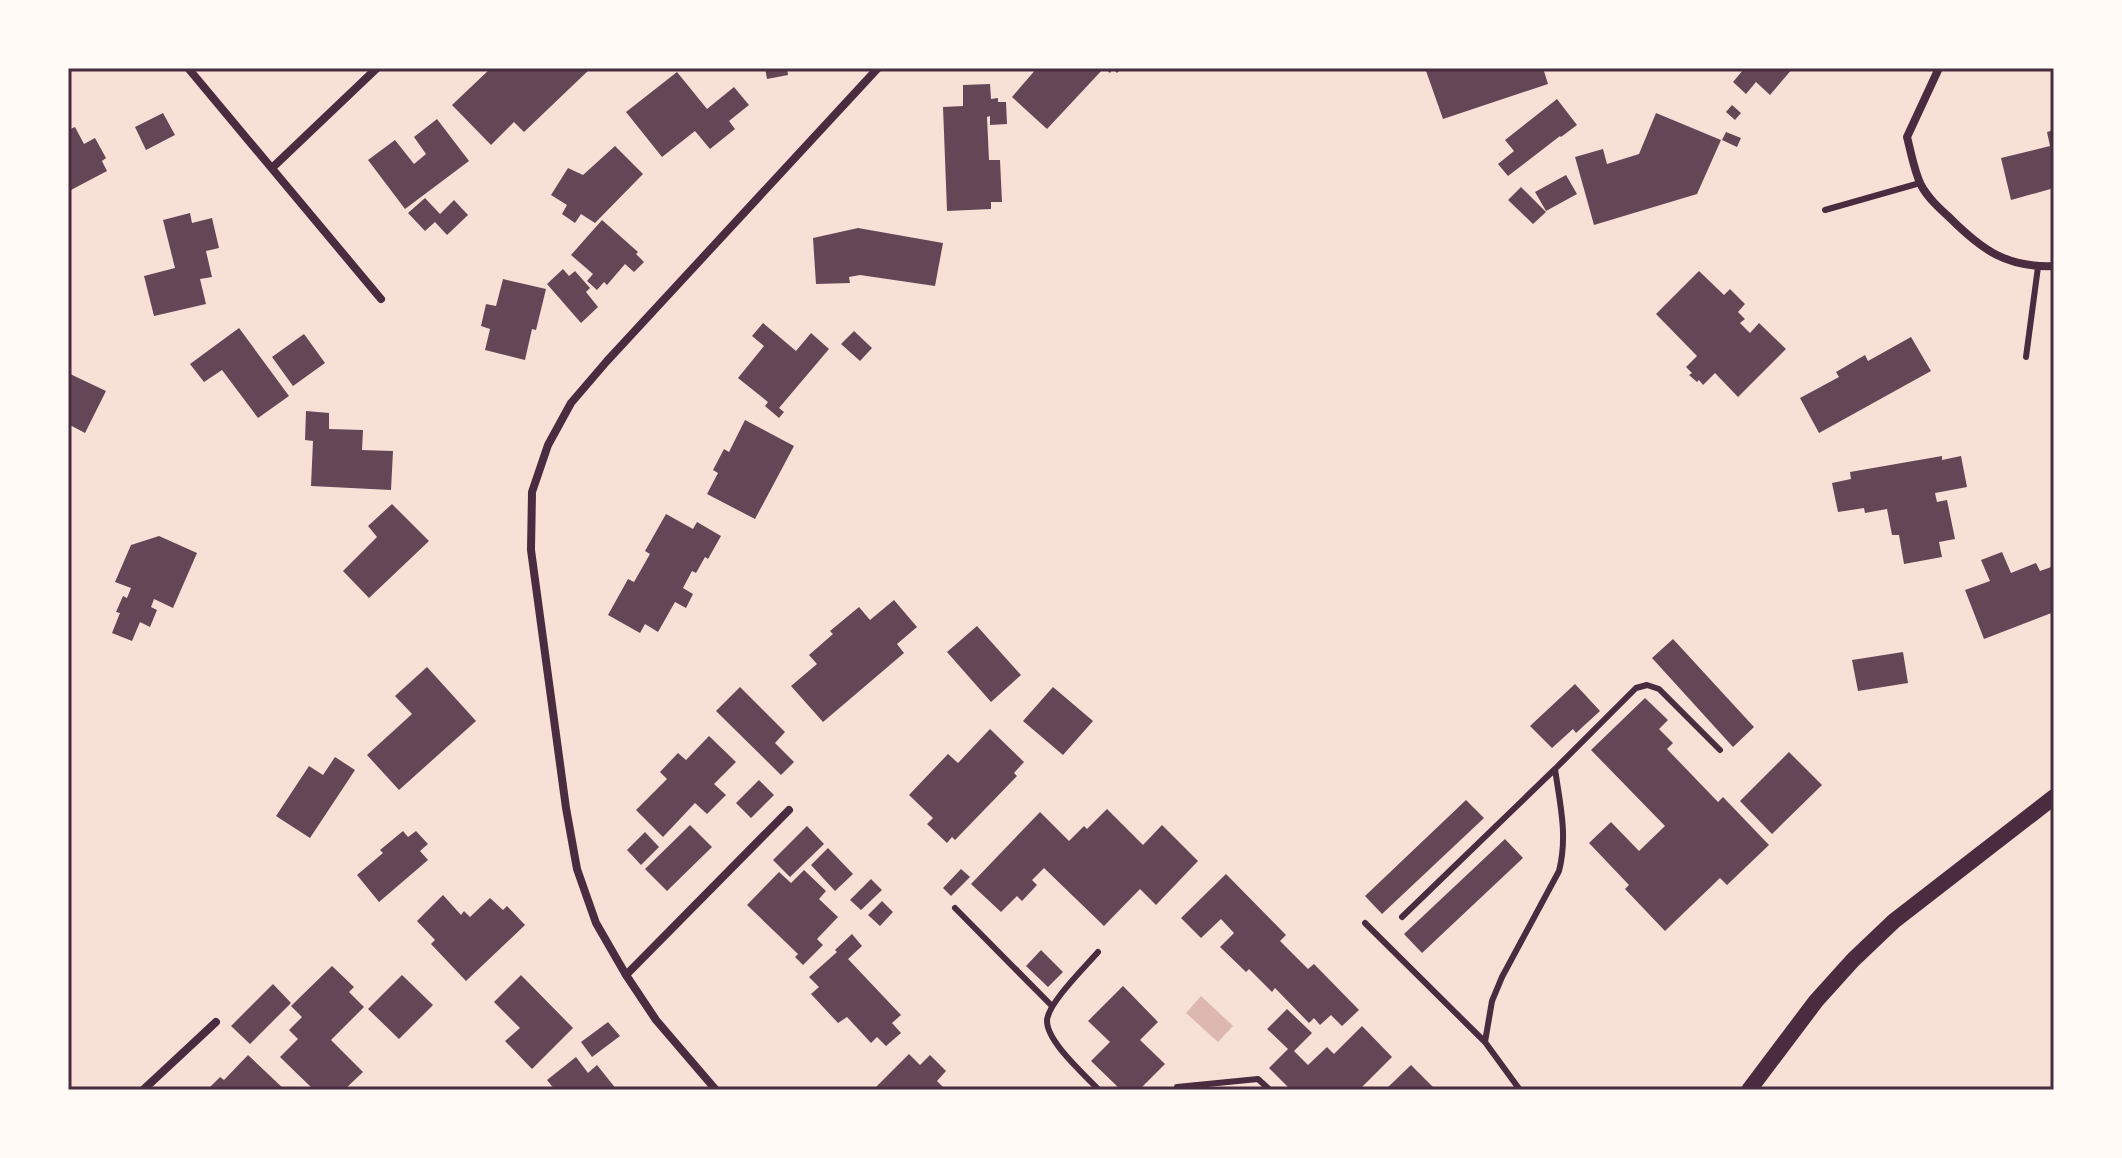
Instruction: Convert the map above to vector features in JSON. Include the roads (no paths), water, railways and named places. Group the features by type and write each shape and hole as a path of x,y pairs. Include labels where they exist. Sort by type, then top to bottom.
{"main road":[{"path":"1749,1090 1816,1001 1853,960 1894,921 2054,797"}],"street":[{"path":"188,68 381,299"},
{"path":"272,168 377,68"},
{"path":"716,1090 656,1020 626,975 596,923 577,869 563,792 531,550 532,492 548,445 571,403 878,68"},
{"path":"1939,68 1907,137 1920,183 1928,197 1987,251 2017,263 2054,266"},
{"path":"626,975 789,810"},
{"path":"143,1090 216,1022"}],"lane":[{"path":"1825,210 1920,183"},
{"path":"2026,357 2038,267"},
{"path":"1402,917 1636,688 1647,685 1659,689 1720,750"},
{"path":"1485,1042 1492,1001 1502,977 1559,871 1564,853 1565,835 1555,769"},
{"path":"955,908 1052,1006"},
{"path":"1365,923 1485,1042 1520,1090"},
{"path":"1098,952 1052,1006 1047,1020 1050,1033 1099,1090"},
{"path":"1177,1087 1258,1079 1270,1090"}]}
